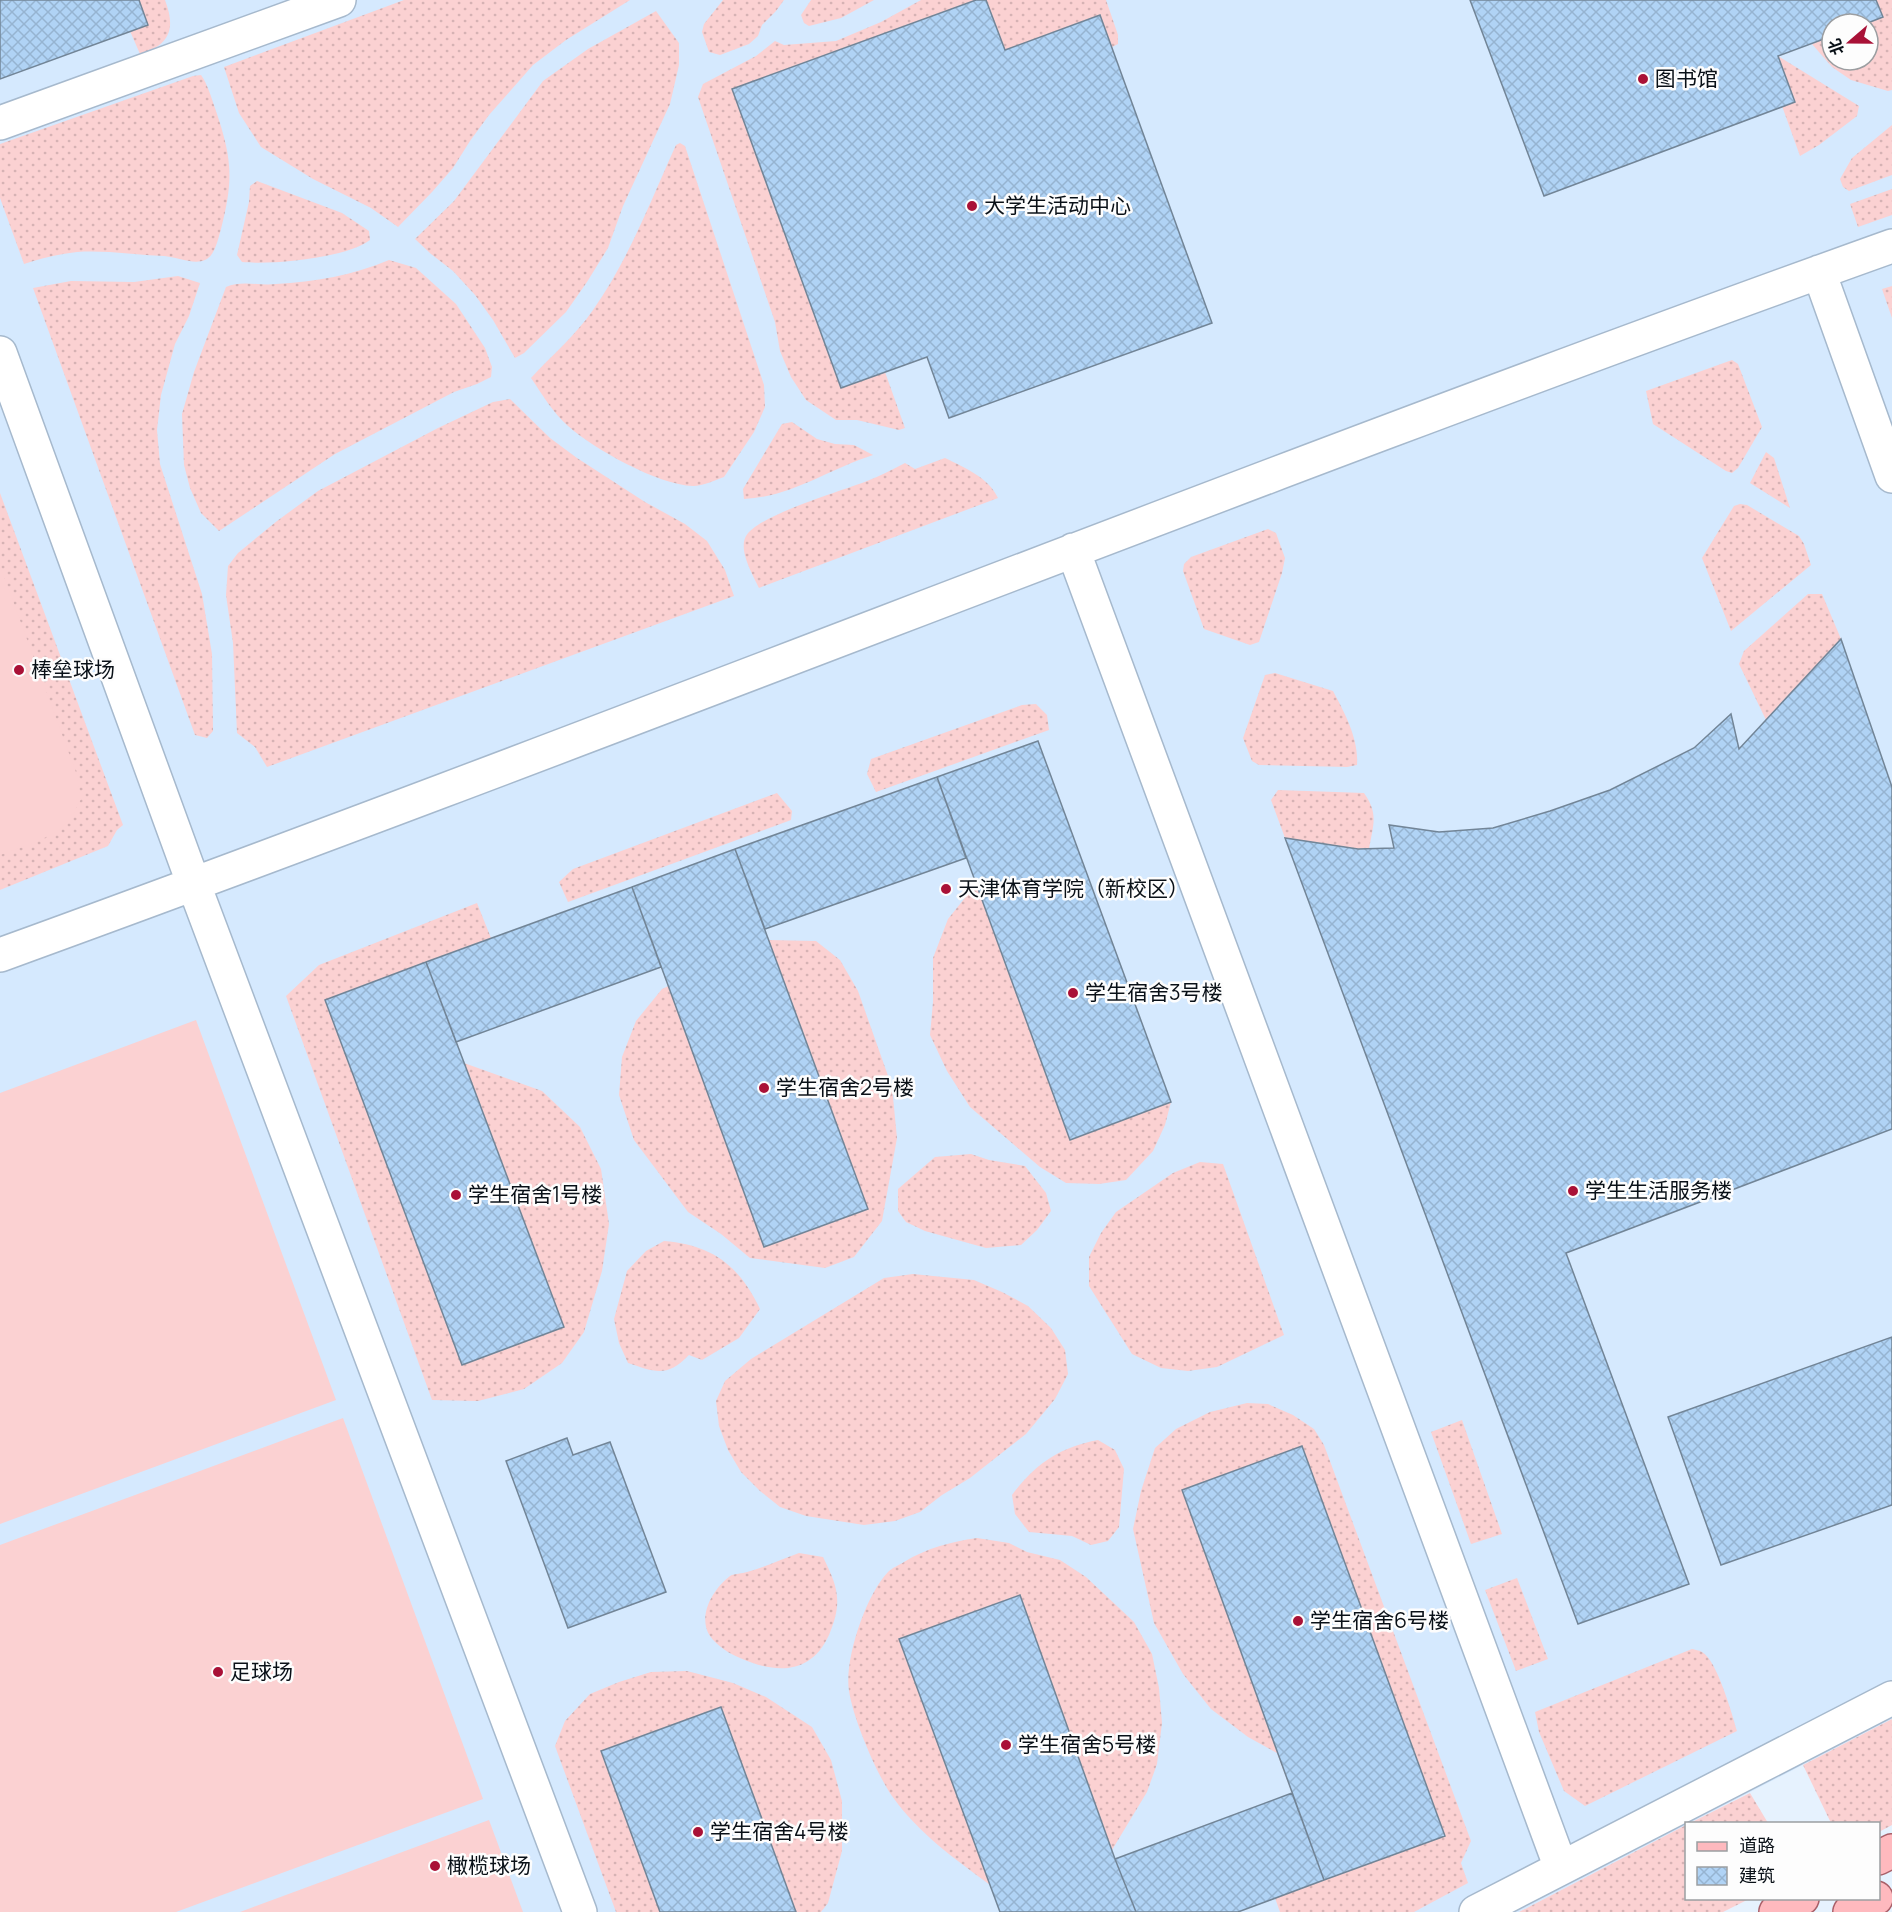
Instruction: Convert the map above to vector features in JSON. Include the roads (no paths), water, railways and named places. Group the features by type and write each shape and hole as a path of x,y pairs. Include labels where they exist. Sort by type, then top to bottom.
{"main road":[{"path":"1776,1912 1800,1900"},
{"path":"1850,1912 1873,1900"}],"lane":[{"path":"0,123 339,0"},
{"path":"0,955 194,885 1073,550 1892,246"},
{"path":"1819,272 1892,476"},
{"path":"0,353 194,885 580,1912"},
{"path":"1073,550 1561,1868"},
{"path":"1476,1912 1892,1698"}],"place":[{"name":"图书馆","path":"1643,79"},
{"name":"大学生活动中心","path":"972,206"},
{"name":"棒垒球场","path":"19,670"},
{"name":"天津体育学院（新校区）","path":"946,889"},
{"name":"学生宿舍3号楼","path":"1073,993"},
{"name":"学生宿舍2号楼","path":"764,1088"},
{"name":"学生生活服务楼","path":"1573,1191"},
{"name":"学生宿舍1号楼","path":"456,1195"},
{"name":"学生宿舍6号楼","path":"1298,1621"},
{"name":"足球场","path":"218,1672"},
{"name":"学生宿舍5号楼","path":"1006,1745"},
{"name":"学生宿舍4号楼","path":"698,1832"},
{"name":"橄榄球场","path":"435,1866"}]}
